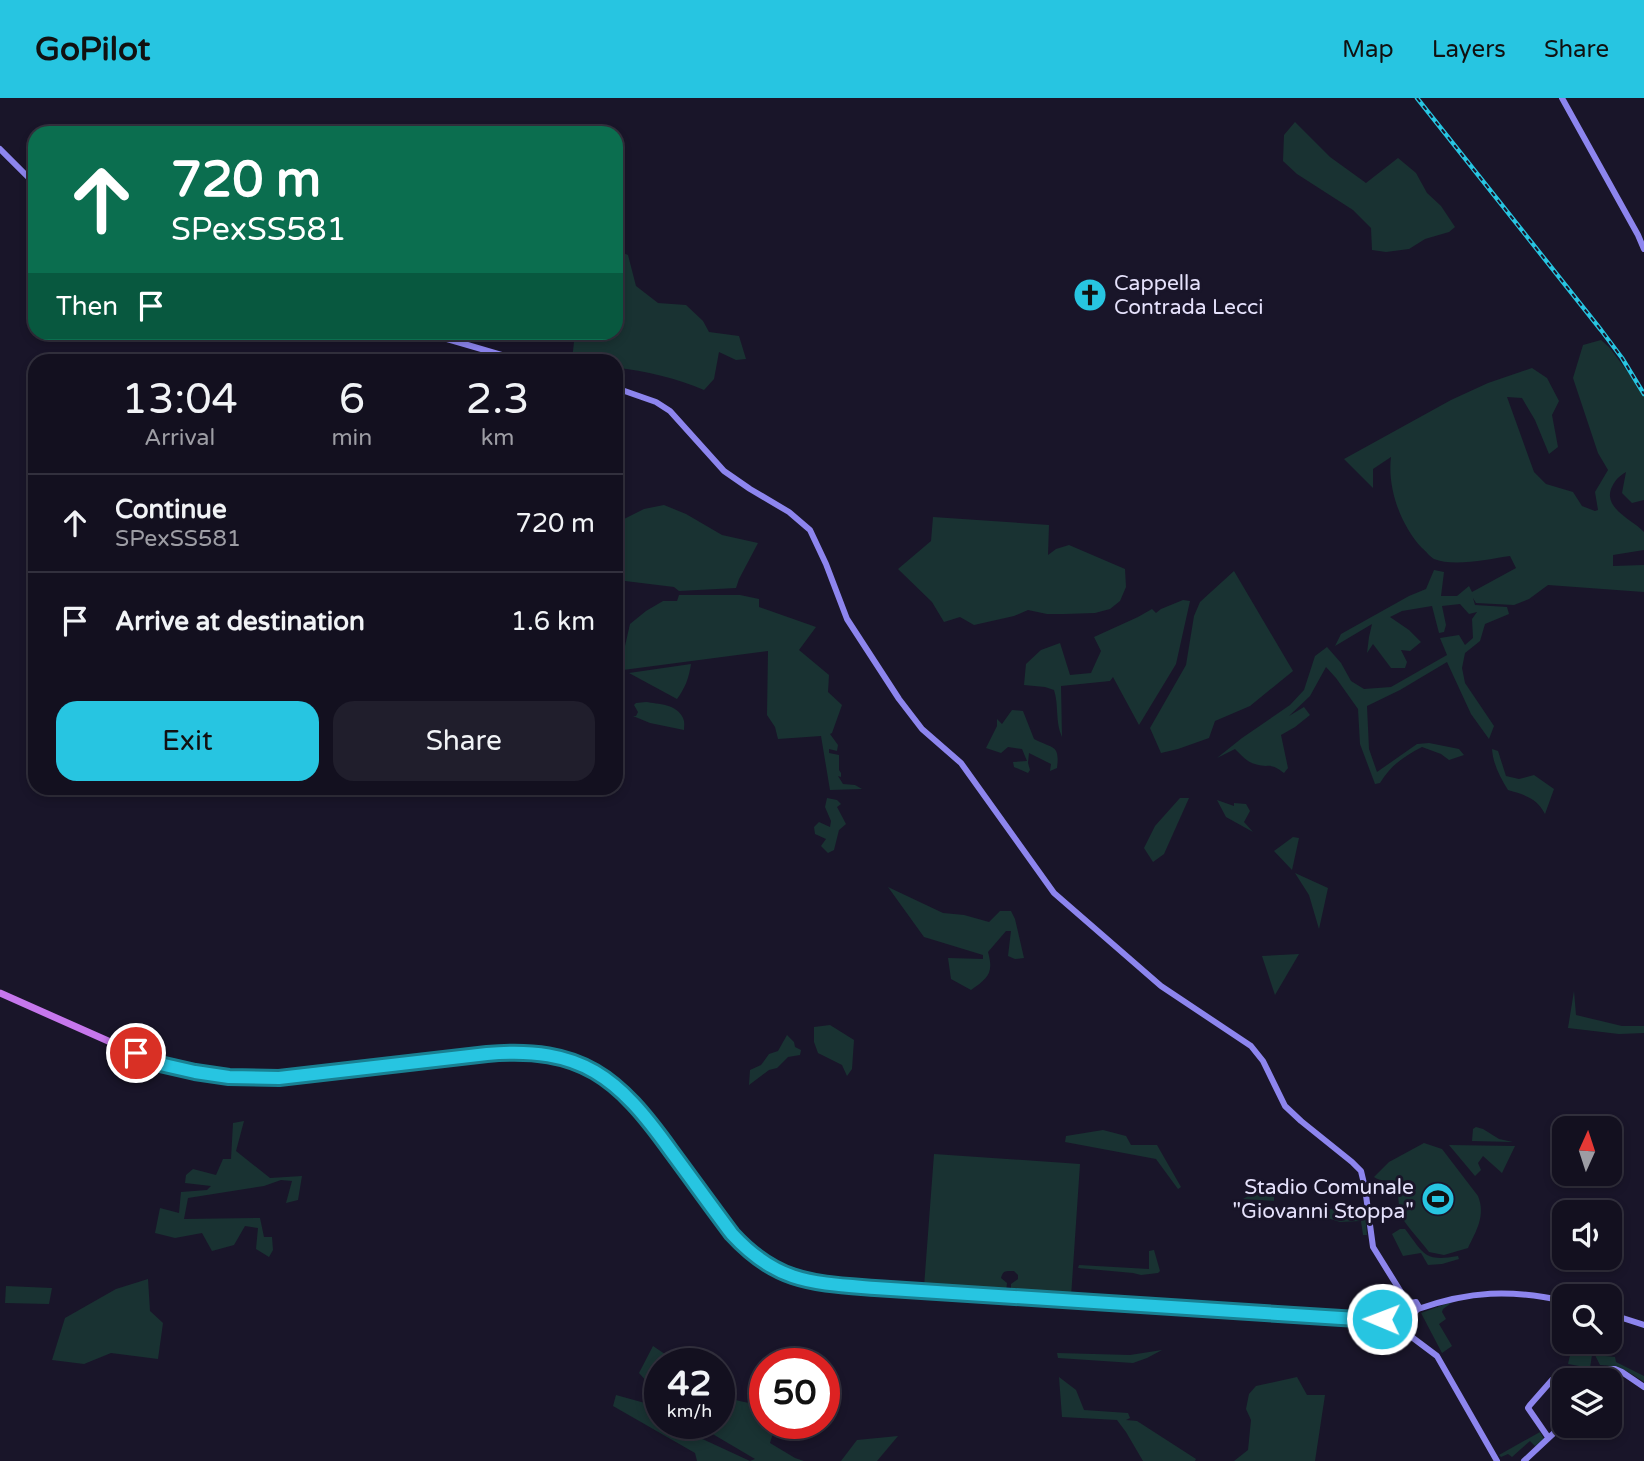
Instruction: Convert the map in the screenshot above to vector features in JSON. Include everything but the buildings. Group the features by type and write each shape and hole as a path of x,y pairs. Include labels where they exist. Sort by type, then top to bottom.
{"main road":[{"path":"0,993 160,1064 215,1075 279,1078 516,1051 560,1057 597,1072 615,1084 648,1120 745,1248 764,1264 802,1280 828,1285 1366,1320"}],"street":[{"path":"1562,98 1644,249"},
{"path":"0,149 28,177"},
{"path":"450,340 498,354"},
{"path":"623,390 656,402 670,411 724,471 789,512 810,530 847,619 899,699 922,729 961,763 1054,893 1161,986 1251,1046 1263,1061 1285,1106 1361,1171 1373,1247 1413,1306"},
{"path":"1366,1320 1387,1319 1413,1306 1430,1305 1475,1294 1531,1295 1552,1299"},
{"path":"1622,1318 1644,1325"},
{"path":"1387,1319 1437,1356 1497,1461"},
{"path":"1548,1437 1528,1408 1552,1380 1600,1369 1615,1369 1644,1387"},
{"path":"1524,1461 1552,1434"}],"green space":[{"path":"1295,122 1330,157 1366,183 1398,158 1416,173 1427,193 1441,206 1455,227 1449,232 1425,239 1409,249 1386,252 1372,250 1371,228 1353,210 1297,174 1283,161 1284,135"},
{"path":"623,253 628,255 636,286 658,303 686,305 703,321 709,332 739,336 746,359 736,360 719,352 714,379 704,390 661,376 623,369 623,354 573,354 574,340 623,340"},
{"path":"1601,340 1644,396 1644,500 1632,503 1622,493 1626,472 1615,481 1610,496 1615,508 1644,532 1644,550 1613,555 1613,566 1644,565 1644,592 1548,585 1529,599 1514,605 1476,603 1473,598 1475,605 1507,607 1509,614 1485,624 1480,641 1465,653 1462,668 1465,683 1494,726 1489,739 1471,714 1447,662 1367,706 1369,749 1377,772 1417,744 1429,743 1459,749 1464,755 1449,760 1422,747 1398,762 1380,783 1375,784 1360,744 1358,709 1326,667 1310,696 1289,716 1304,707 1310,715 1281,735 1288,768 1284,773 1272,766 1252,763 1235,749 1217,758 1290,705 1304,690 1315,656 1327,647 1341,663 1351,681 1364,689 1391,687 1447,655 1440,638 1459,635 1465,645 1473,638 1472,619 1477,612 1469,614 1460,604 1442,606 1446,625 1444,632 1439,633 1432,606 1402,611 1390,617 1421,642 1410,651 1401,650 1407,662 1405,668 1391,668 1373,644 1367,653 1372,624 1335,646 1341,634 1426,589 1434,570 1444,572 1441,596 1457,596 1469,586 1472,592 1516,568 1510,556 1461,562 1432,558 1414,539 1397,506 1391,481 1391,457 1373,469 1373,488 1344,459 1451,400 1488,383 1532,368 1547,378 1559,401 1552,415 1558,447 1549,454 1535,420 1522,398 1507,397 1534,472 1546,484 1573,492 1582,506 1598,510 1595,492 1608,470 1598,453 1573,378 1583,345"},
{"path":"664,505 686,514 722,535 758,543 736,588 679,591 674,587 623,581 623,520 644,509"},
{"path":"933,517 1049,525 1048,555 1069,545 1125,569 1126,587 1120,601 1110,609 1095,613 1047,614 1028,610 974,625 960,617 944,622 932,602 898,569 931,541"},
{"path":"1234,571 1293,671 1250,706 1215,721 1209,738 1161,753 1150,728 1186,665 1194,616 1200,602"},
{"path":"679,595 740,595 759,599 759,607 816,627 799,650 829,675 828,692 842,705 830,734 838,745 837,751 829,749 829,753 839,755 841,777 838,776 843,784 862,789 830,790 821,736 778,739 775,727 767,715 768,651 623,670 623,655 630,624 663,601 677,601"},
{"path":"1183,600 1190,601 1176,664 1139,725 1113,677 1110,681 1061,686 1062,737 1054,690 1024,685 1026,664 1041,650 1060,643 1070,675 1091,673 1101,651 1094,637 1152,609 1156,613"},
{"path":"691,664 686,683 677,699 629,673"},
{"path":"646,702 676,710 684,720 684,730 650,723 633,716 638,712 634,705"},
{"path":"1012,710 1023,711 1034,739 1054,748 1058,760 1057,768 1050,771 1051,764 1029,753 1028,773 1014,767 1013,762 1027,761 1022,749 1008,747 1001,753 986,748 997,726 997,719 1002,724"},
{"path":"1492,749 1498,751 1506,776 1519,779 1534,775 1554,789 1545,814 1534,801 1508,790 1497,770"},
{"path":"827,798 837,800 841,804 837,807 846,824 839,830 834,850 828,853 821,846 826,839 815,834 814,827 819,822 830,827 831,821 825,807"},
{"path":"1180,798 1189,798 1164,854 1153,862 1144,848 1155,826"},
{"path":"1217,800 1234,806 1234,803 1246,804 1250,811 1244,822 1253,832 1226,817"},
{"path":"1293,837 1299,838 1292,870 1274,851"},
{"path":"1295,873 1328,888 1319,929 1309,895"},
{"path":"888,887 943,913 989,922 1000,911 1011,911 1024,958 1015,959 1008,956 1011,931 1006,931 988,952 988,974 971,990 951,979 948,958 983,959 983,955 924,937"},
{"path":"1299,954 1275,995 1262,956"},
{"path":"1574,991 1576,1015 1622,1026 1644,1026 1644,1033 1619,1034 1568,1028"},
{"path":"830,1025 854,1040 852,1069 847,1076 842,1065 818,1053 814,1042 814,1027"},
{"path":"787,1035 795,1047 801,1050 800,1055 788,1057 777,1068 769,1070 749,1085 750,1070 761,1065 769,1054 778,1051"},
{"path":"244,1121 236,1151 270,1178 302,1176 298,1200 286,1203 292,1181 281,1180 264,1186 188,1198 184,1219 260,1218 264,1237 272,1237 273,1250 269,1257 256,1249 258,1228 245,1226 234,1245 212,1251 202,1233 175,1238 155,1233 160,1208 179,1213 181,1192 207,1190 211,1186 185,1183 186,1175 193,1169 216,1175 223,1159 231,1159 233,1123"},
{"path":"1476,1127 1499,1139 1513,1142 1472,1141 1473,1129"},
{"path":"1103,1130 1126,1136 1131,1145 1157,1145 1181,1187 1178,1189 1156,1159 1065,1142 1066,1136"},
{"name":"Stadio Comunale \"Giovanni Stoppa\"","path":"1424,1143 1442,1149 1478,1196 1480,1217 1468,1248 1444,1255 1429,1252 1401,1216 1395,1183 1374,1177 1389,1162"},
{"path":"1449,1145 1515,1146 1502,1173 1483,1156 1478,1163 1481,1170 1475,1176"},
{"path":"934,1154 1080,1164 1071,1297 1011,1292 1011,1284 1018,1279 1014,1271 1002,1275 1001,1278 1007,1283 1006,1292 924,1287"},
{"path":"1259,1190 1274,1194 1274,1201 1243,1199"},
{"path":"1315,1208 1365,1211 1367,1235 1363,1235 1361,1221 1340,1222 1315,1214"},
{"path":"1405,1229 1421,1250 1431,1257 1458,1256 1459,1259 1428,1265 1421,1253 1403,1256 1392,1234"},
{"path":"1154,1250 1160,1271 1158,1273 1141,1275 1078,1268 1079,1265 1149,1269 1149,1251"},
{"path":"148,1279 150,1311 163,1323 158,1359 111,1353 84,1364 52,1360 65,1318 116,1289"},
{"path":"6,1286 52,1288 49,1304 5,1303"},
{"path":"1454,1301 1443,1309 1446,1319 1439,1324 1452,1346 1442,1353 1421,1313"},
{"path":"1162,1350 1133,1363 1058,1358 1057,1353 1130,1355"},
{"path":"1570,1354 1592,1355 1590,1368 1568,1364"},
{"path":"1595,1355 1615,1357 1616,1362 1644,1376 1644,1382 1622,1368 1600,1365"},
{"path":"644,1363 644,1378 639,1373"},
{"path":"1059,1377 1076,1390 1084,1410 1128,1413 1130,1418 1126,1420 1137,1421 1196,1459 1195,1461 1143,1461 1117,1420 1062,1417"},
{"path":"1297,1377 1307,1395 1325,1395 1315,1461 1234,1461 1248,1450 1251,1420 1246,1409 1249,1394 1256,1386"},
{"path":"616,1395 644,1403 644,1424 613,1406"},
{"path":"735,1400 749,1403 749,1439 771,1439 770,1443 804,1461 750,1461 755,1459 721,1439 735,1439"},
{"path":"1540,1432 1544,1439 1535,1446 1530,1441 1512,1457 1508,1454 1501,1457 1499,1455"},
{"path":"898,1436 877,1461 841,1461 857,1440"},
{"path":"671,1439 702,1439 750,1461 697,1461 695,1453"}],"railway":[{"path":"1417,98 1601,330 1644,394"}],"place":[{"name":"Cappella Contrada Lecci","path":"1090,295"},
{"name":"Stadio Comunale \"Giovanni Stoppa\"","path":"1438,1199"}],"route":[{"path":"136,1053 160,1064 195,1072 229,1077 279,1078 516,1051 560,1057 597,1072 615,1084 648,1120 745,1248 764,1264 802,1280 828,1285 1366,1320 1383,1316 1382,1319"}]}
